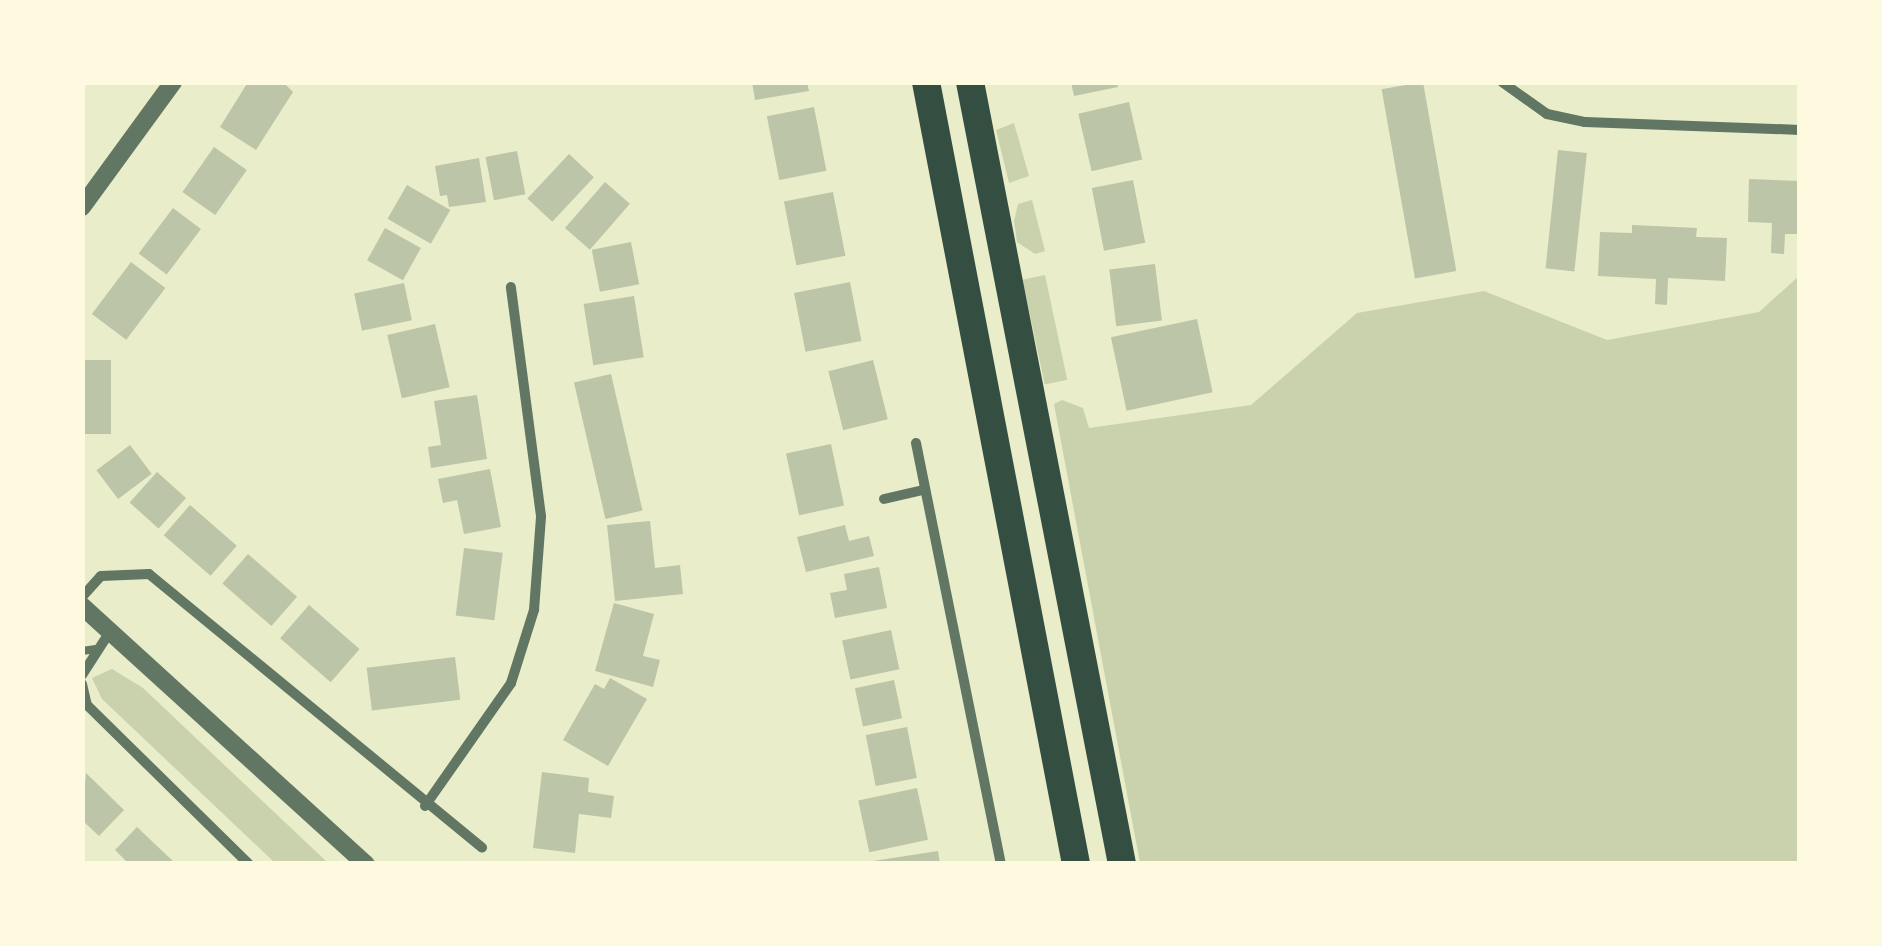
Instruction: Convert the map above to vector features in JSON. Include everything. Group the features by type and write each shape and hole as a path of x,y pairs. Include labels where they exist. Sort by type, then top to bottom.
{"highway":[{"path":"926,82 1076,864"},
{"path":"970,82 1122,864"}],"street":[{"path":"82,207 174,82"},
{"path":"1505,84 1548,114 1585,122 1800,130"},
{"path":"425,806 511,683 534,610 541,516 511,287"},
{"path":"916,442 1000,864"},
{"path":"884,499 923,490"},
{"path":"82,597 101,576 150,574 425,806 482,848"},
{"path":"82,606 366,864"},
{"path":"82,675 111,630"},
{"path":"82,684 88,706 250,864"}],"lane":[{"path":"82,651 96,649"}],"green space":[{"path":"1014,123 1029,176 1009,183 996,130"},
{"path":"1032,200 1045,251 1035,254 1017,242 1014,221 1018,204"},
{"path":"1045,275 1067,380 1045,384 1023,280"},
{"path":"1799,276 1799,863 1140,863 1054,404 1062,400 1083,408 1089,428 1251,405 1357,313 1484,291 1607,340 1759,312"},
{"path":"112,669 143,688 328,863 275,863 102,699 92,678"}],"building":[{"path":"248,82 283,82 293,92 256,150 220,127"},
{"path":"752,82 807,82 809,91 755,100"},
{"path":"1071,82 1117,82 1118,87 1074,96"},
{"path":"1423,82 1456,271 1415,278 1382,89"},
{"path":"1129,102 1142,159 1092,171 1078,114"},
{"path":"814,107 826,171 779,180 767,116"},
{"path":"214,147 247,170 215,215 182,192"},
{"path":"1558,150 1587,153 1574,271 1546,268"},
{"path":"517,151 525,194 494,200 486,157"},
{"path":"569,154 594,177 552,222 527,199"},
{"path":"479,158 486,202 449,207 447,195 440,196 435,166"},
{"path":"1749,179 1800,181 1800,234 1785,234 1784,254 1771,253 1772,223 1748,222"},
{"path":"1133,180 1145,243 1104,251 1092,188"},
{"path":"605,182 630,204 590,250 565,228"},
{"path":"407,185 450,210 431,244 388,219"},
{"path":"833,192 845,256 796,265 784,202"},
{"path":"173,208 201,229 167,275 139,254"},
{"path":"1632,225 1697,228 1696,237 1727,238 1725,281 1668,278 1667,305 1655,304 1656,279 1598,276 1600,232 1632,233"},
{"path":"385,228 421,248 403,280 367,260"},
{"path":"631,242 639,284 600,292 592,250"},
{"path":"131,262 165,288 126,340 92,314"},
{"path":"1155,264 1162,321 1116,326 1109,270"},
{"path":"850,282 861,341 805,352 794,293"},
{"path":"404,283 412,320 362,331 354,294"},
{"path":"634,296 644,357 593,365 584,304"},
{"path":"1197,319 1213,392 1127,411 1111,337"},
{"path":"435,324 450,387 402,398 387,335"},
{"path":"82,360 111,360 111,434 82,434"},
{"path":"873,360 888,419 843,430 828,371"},
{"path":"611,374 642,510 605,519 574,383"},
{"path":"477,395 487,459 431,468 428,447 441,445 434,401"},
{"path":"831,444 844,506 799,515 786,454"},
{"path":"130,445 152,474 118,499 96,470"},
{"path":"490,469 501,527 464,534 457,500 443,503 438,479"},
{"path":"157,472 186,498 159,529 130,502"},
{"path":"190,505 237,546 211,576 164,535"},
{"path":"650,521 655,568 680,565 683,594 615,601 607,525"},
{"path":"845,525 849,541 869,536 874,556 806,572 797,537"},
{"path":"464,548 503,553 494,620 456,615"},
{"path":"248,554 297,597 271,626 222,583"},
{"path":"879,567 887,608 835,618 830,593 847,590 844,574"},
{"path":"614,603 654,614 643,656 660,660 653,687 595,671"},
{"path":"309,605 360,649 331,682 280,638"},
{"path":"891,630 899,669 850,680 842,640"},
{"path":"455,657 460,700 372,711 367,668"},
{"path":"610,678 647,699 608,766 563,740 595,684 604,689"},
{"path":"894,680 902,718 863,726 855,688"},
{"path":"907,727 917,778 876,786 866,735"},
{"path":"542,772 589,778 588,792 614,796 611,818 579,814 575,853 533,848"},
{"path":"86,773 124,810 99,836 82,820"},
{"path":"917,788 928,840 869,852 858,800"},
{"path":"137,827 176,864 129,864 115,850"},
{"path":"938,851 940,864 873,864 873,861"}]}
